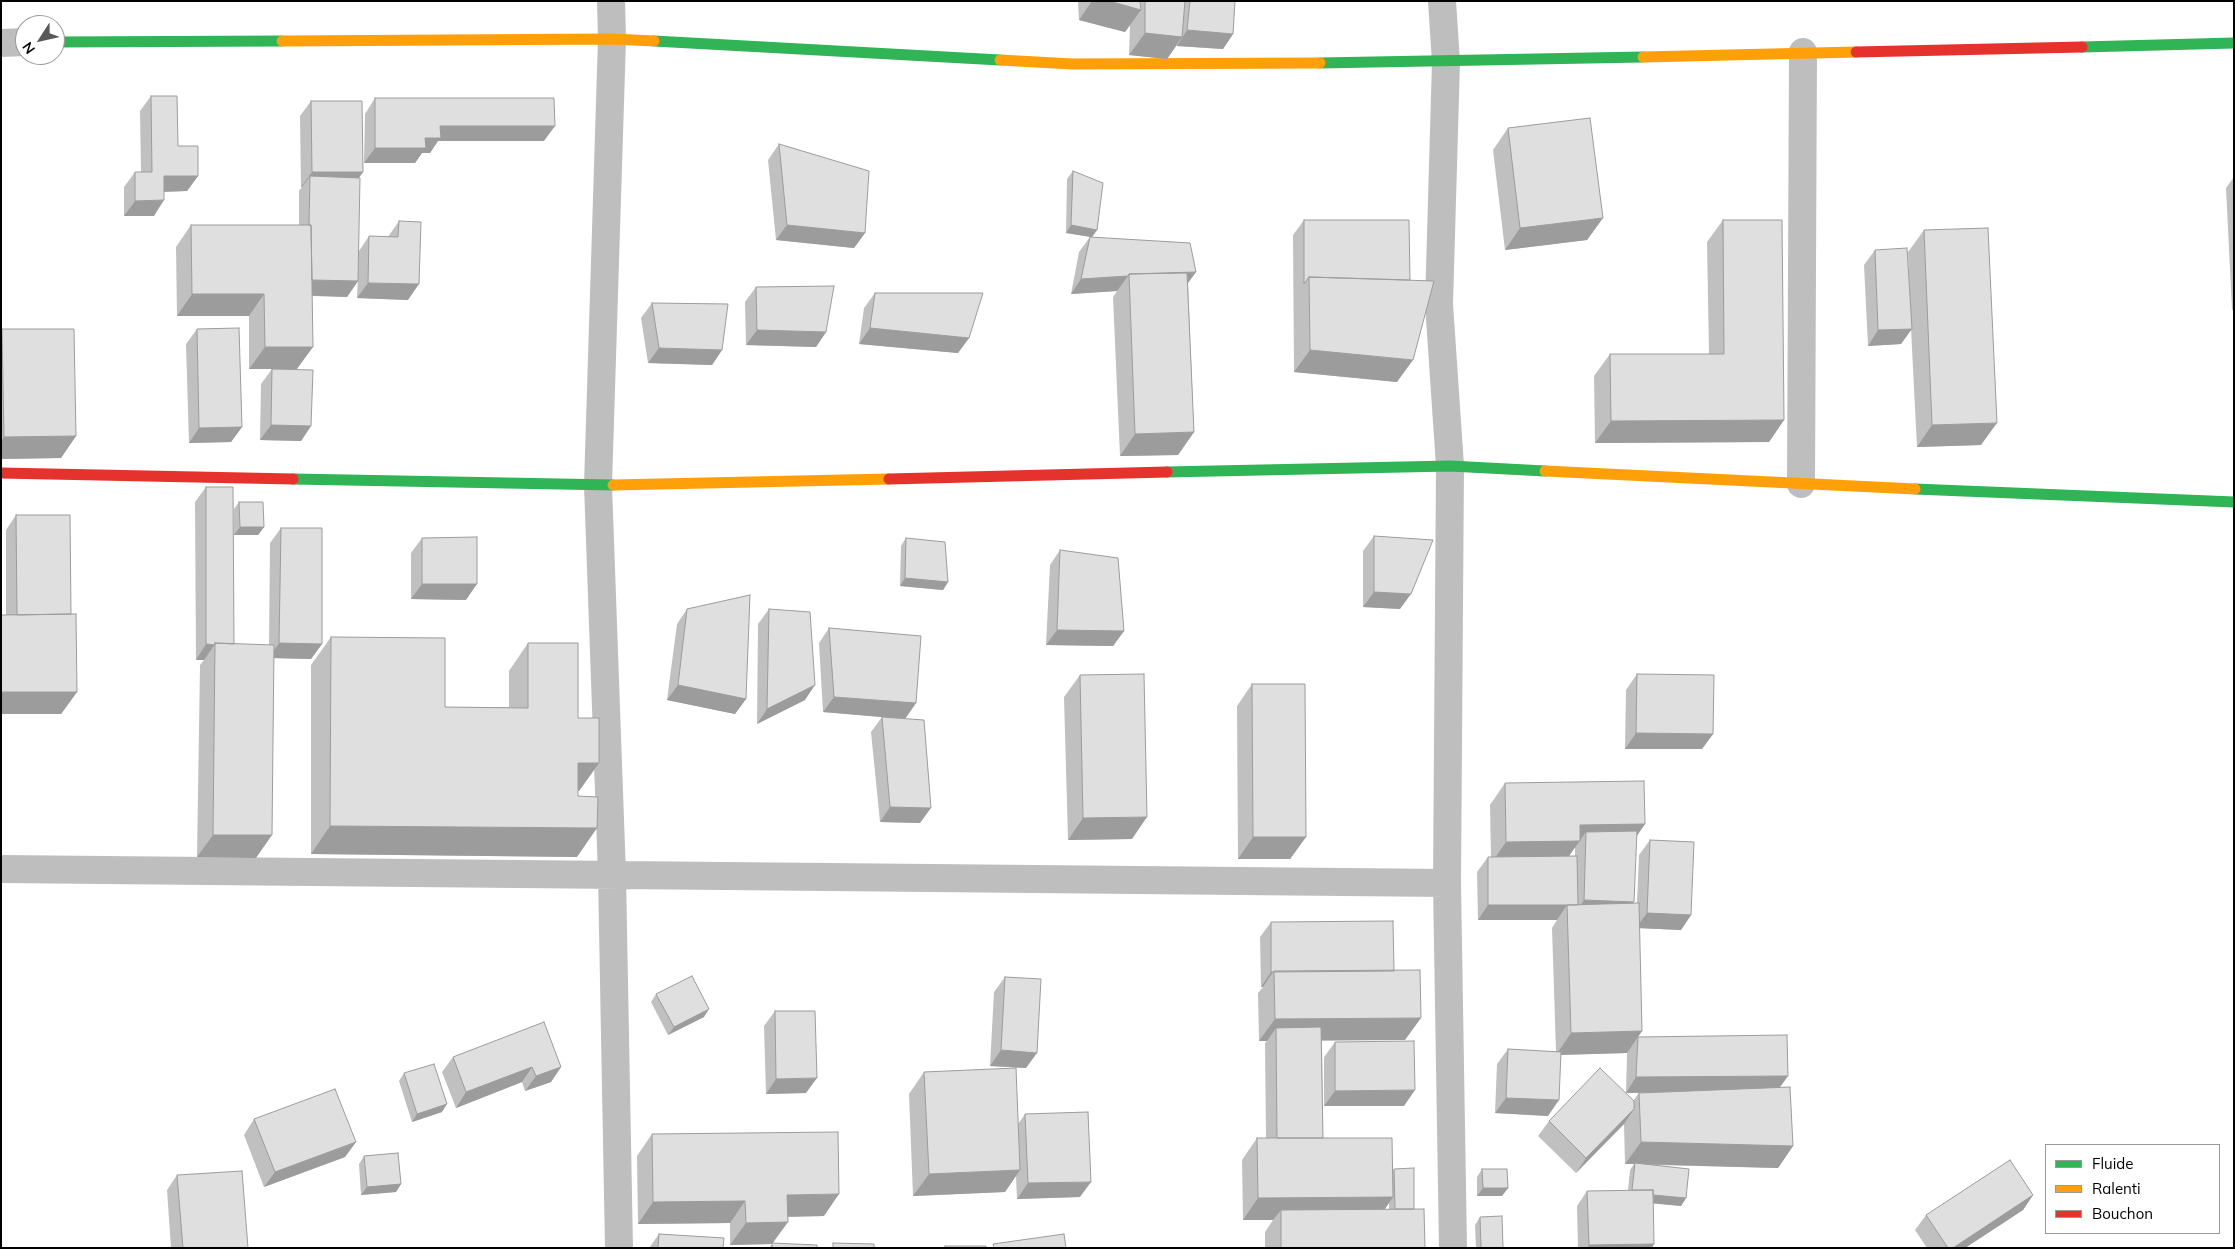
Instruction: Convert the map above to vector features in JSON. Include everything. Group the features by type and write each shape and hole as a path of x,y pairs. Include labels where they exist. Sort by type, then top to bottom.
{"street":[{"path":"611,1 612,39 598,485 612,874 619,1248"},
{"path":"1442,1 1446,62 1439,304 1450,466 1447,883 1452,1248"},
{"path":"65,42 612,39 1072,64 1446,62 2234,43"},
{"path":"1,42 15,42"},
{"path":"1801,484 1803,52"},
{"path":"1,473 598,485 1450,466 1801,484 2234,502"},
{"path":"1,869 1447,883"}],"building":[{"path":"1109,1 1140,1 1141,10"},
{"path":"1145,1 1185,1 1182,37 1145,33"},
{"path":"1190,1 1235,1 1233,34 1187,30"},
{"path":"151,96 177,96 178,146 198,146 198,176 164,176 164,200 135,201 135,172 152,172"},
{"path":"375,98 554,98 555,126 440,126 441,138 425,138 426,148 375,148"},
{"path":"311,101 362,101 363,172 312,172"},
{"path":"1590,118 1603,218 1520,228 1508,128"},
{"path":"779,144 869,171 865,233 787,225"},
{"path":"1073,171 1103,183 1097,230 1071,225"},
{"path":"310,176 360,178 358,281 312,280 311,225 309,225"},
{"path":"1304,220 1409,220 1410,280 1309,277 1304,284"},
{"path":"1723,220 1782,220 1784,420 1611,421 1610,354 1724,354"},
{"path":"399,221 421,222 419,284 368,283 369,236 398,237"},
{"path":"191,225 311,225 313,347 265,347 264,294 192,294"},
{"path":"1988,228 1997,423 1932,425 1924,230"},
{"path":"1090,237 1190,243 1196,272 1129,274 1128,276 1081,279"},
{"path":"1907,248 1912,329 1878,330 1875,250"},
{"path":"1187,273 1194,432 1135,434 1129,274"},
{"path":"1309,277 1434,281 1413,360 1310,350"},
{"path":"834,286 826,332 757,330 756,287"},
{"path":"875,293 983,293 969,338 870,328"},
{"path":"652,303 728,304 722,350 659,348"},
{"path":"239,328 242,427 199,428 197,329"},
{"path":"2,329 74,329 76,436 4,437"},
{"path":"272,369 313,370 311,426 271,425"},
{"path":"206,487 233,487 234,644 206,644"},
{"path":"239,502 263,502 264,527 240,527"},
{"path":"16,515 70,515 71,614 17,615"},
{"path":"281,528 322,528 322,644 279,643"},
{"path":"1374,536 1433,540 1411,594 1374,592"},
{"path":"477,537 477,584 422,584 422,538"},
{"path":"906,538 945,542 948,582 905,578"},
{"path":"1060,550 1118,558 1124,631 1057,630"},
{"path":"750,595 746,699 678,685 687,609"},
{"path":"769,609 810,612 815,685 767,709"},
{"path":"76,614 77,692 1,692 1,615"},
{"path":"829,628 921,636 916,703 834,697"},
{"path":"331,637 445,638 445,707 528,708 528,643 578,643 578,718 599,718 599,763 578,763 578,796 598,797 597,828 330,826"},
{"path":"215,643 274,645 272,835 213,835"},
{"path":"1144,674 1147,817 1083,818 1080,675"},
{"path":"1637,674 1714,675 1713,734 1636,733"},
{"path":"1252,684 1305,684 1306,837 1253,837"},
{"path":"882,717 924,720 931,808 890,807"},
{"path":"1644,781 1645,824 1580,825 1580,841 1506,842 1505,783"},
{"path":"1637,831 1634,902 1584,900 1586,832"},
{"path":"1650,840 1694,842 1691,915 1647,913"},
{"path":"1577,856 1578,905 1488,905 1488,857"},
{"path":"1639,903 1642,1031 1571,1033 1567,905"},
{"path":"1393,921 1394,971 1271,972 1271,922"},
{"path":"1420,970 1421,1018 1275,1019 1274,971"},
{"path":"692,976 709,1009 674,1027 656,994"},
{"path":"1005,977 1041,979 1037,1053 1001,1050"},
{"path":"775,1011 815,1011 817,1078 776,1079"},
{"path":"544,1022 561,1067 536,1076 532,1067 466,1092 453,1057"},
{"path":"1321,1027 1323,1138 1277,1138 1276,1028"},
{"path":"1787,1035 1788,1076 1636,1077 1638,1037"},
{"path":"1414,1041 1415,1090 1335,1091 1335,1042"},
{"path":"1508,1049 1561,1052 1559,1100 1506,1098"},
{"path":"434,1064 447,1104 417,1114 404,1073"},
{"path":"1016,1068 1020,1170 929,1174 924,1072"},
{"path":"1600,1068 1634,1101 1634,1109 1586,1158 1549,1121"},
{"path":"1790,1087 1793,1146 1641,1142 1639,1093"},
{"path":"335,1089 356,1142 275,1172 254,1119"},
{"path":"1088,1112 1091,1182 1028,1183 1025,1114"},
{"path":"838,1132 839,1194 787,1195 788,1222 746,1223 745,1201 653,1202 652,1134"},
{"path":"1257,1138 1392,1138 1393,1197 1258,1198"},
{"path":"398,1153 401,1184 367,1187 364,1156"},
{"path":"2010,1160 2033,1195 1953,1248 1948,1248 1926,1215"},
{"path":"1635,1163 1689,1169 1686,1198 1653,1195 1653,1190 1632,1190"},
{"path":"1414,1168 1414,1209 1395,1209 1394,1169"},
{"path":"1482,1169 1507,1169 1508,1188 1483,1188"},
{"path":"242,1171 248,1248 183,1248 177,1175"},
{"path":"1653,1190 1654,1244 1589,1245 1587,1191"},
{"path":"1424,1209 1425,1248 1281,1248 1281,1210"},
{"path":"1502,1216 1503,1248 1481,1248 1480,1217"},
{"path":"659,1234 724,1238 723,1248 658,1248"},
{"path":"1064,1234 1066,1248 994,1248 993,1244"},
{"path":"772,1243 817,1245 817,1248 772,1248"},
{"path":"833,1243 874,1244 874,1248 833,1248"},
{"path":"945,1246 986,1246 986,1248 945,1248"}],"traffic: fast":[{"path":"65,42 282,41"},
{"path":"654,41 1000,60"},
{"path":"2082,47 2234,43"},
{"path":"1320,63 1643,57"},
{"path":"1167,472 1450,466 1545,471"},
{"path":"293,479 613,485"},
{"path":"1915,489 2234,502"}],"traffic: slow":[{"path":"282,41 612,39 654,41"},
{"path":"1643,57 1856,52"},
{"path":"1000,60 1072,64 1320,63"},
{"path":"1545,471 1915,489"},
{"path":"613,485 889,479"}],"traffic: jam":[{"path":"1856,52 2082,47"},
{"path":"889,479 1167,472"},
{"path":"1,473 293,479"}]}
